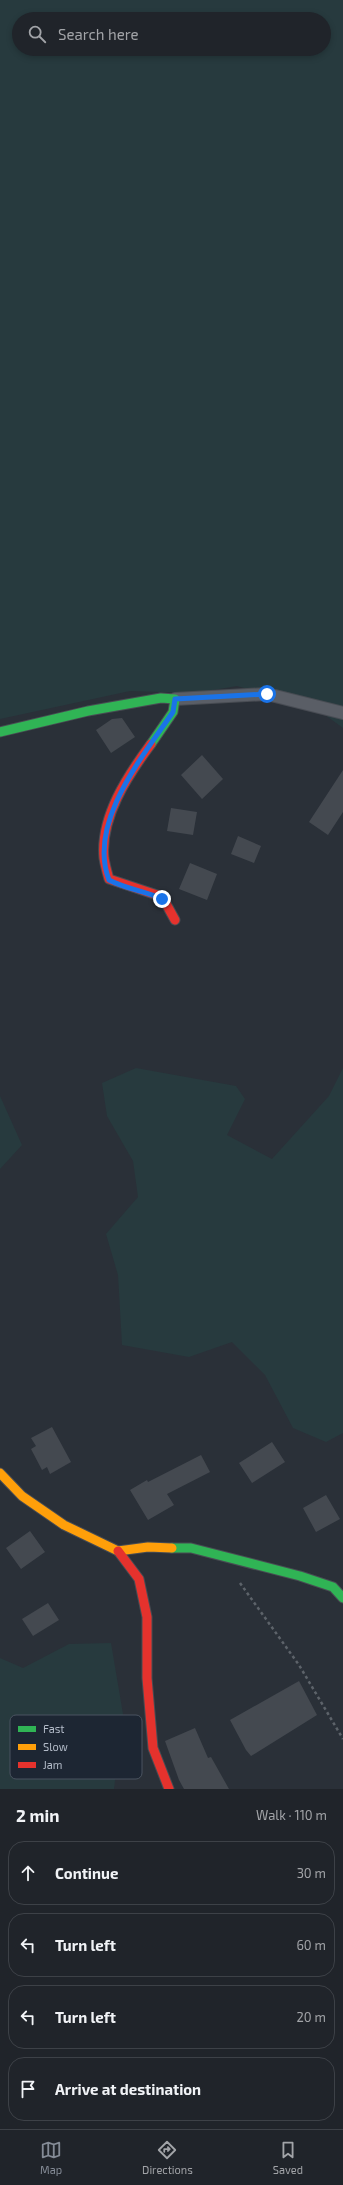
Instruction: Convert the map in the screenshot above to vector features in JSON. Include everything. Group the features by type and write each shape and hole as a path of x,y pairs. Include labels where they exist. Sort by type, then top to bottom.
{"street":[{"path":"0,732 88,711 161,698 175,699 173,712 122,788 110,821 103,849 104,867 109,880 120,886 143,890 162,899 175,920"},
{"path":"0,1472 22,1496 64,1525 118,1551 139,1579 147,1617 147,1678 153,1748 169,1789"},
{"path":"118,1551 148,1547 191,1548 300,1576 333,1587 343,1598"}],"lane":[{"path":"175,699 267,694 343,713"}],"path":[{"path":"236,1578 299,1665 343,1739"}],"green space":[{"path":"0,0 343,0 343,728 317,709 237,686 195,693 130,691 0,719"},
{"path":"136,1068 236,1086 245,1099 227,1135 272,1159 329,1096 343,1068 343,1433 326,1442 293,1428 265,1375 232,1342 189,1357 122,1345 118,1275 106,1234 138,1197 133,1161 107,1116 102,1083"},
{"path":"0,1096 22,1145 0,1169"},
{"path":"111,1643 123,1715 10,1715 10,1779 115,1779 114,1789 0,1789 0,1658 23,1668 69,1644"}],"building":[{"path":"122,718 135,737 111,753 96,730 112,719"},
{"path":"202,755 223,779 202,799 181,775"},
{"path":"343,770 343,812 328,835 309,822"},
{"path":"171,808 197,812 193,835 167,831"},
{"path":"238,836 261,846 254,863 231,854"},
{"path":"190,863 217,874 207,900 179,889"},
{"path":"52,1427 71,1462 50,1474 47,1467 42,1470 31,1449 36,1446 31,1438"},
{"path":"272,1442 285,1462 252,1483 239,1463"},
{"path":"201,1455 210,1472 167,1494 174,1505 148,1520 130,1490 147,1480 148,1482"},
{"path":"326,1495 340,1519 316,1532 303,1508"},
{"path":"30,1531 45,1552 21,1569 6,1548"},
{"path":"48,1603 59,1620 33,1636 22,1619"},
{"path":"299,1681 317,1715 251,1756 246,1750 230,1720"},
{"path":"195,1728 208,1758 211,1757 229,1789 184,1789 179,1780 165,1741"}],"traffic: fast":[{"path":"0,732 88,711 161,698 175,699 173,712 151,744"},
{"path":"172,1548 191,1548 300,1576 333,1587 343,1598"}],"traffic: slow":[{"path":"0,1473 22,1496 64,1525 118,1551 148,1547 172,1548"}],"traffic: jam":[{"path":"151,744 133,769 117,797 111,812 106,827 104,843 105,866 109,879 157,895 164,900 175,920"},
{"path":"118,1551 139,1579 147,1617 147,1678 153,1748 169,1789"}],"route":[{"path":"162,899 143,890 120,886 109,880 104,867 103,849 110,821 122,788 173,712 175,699 267,694"}]}
